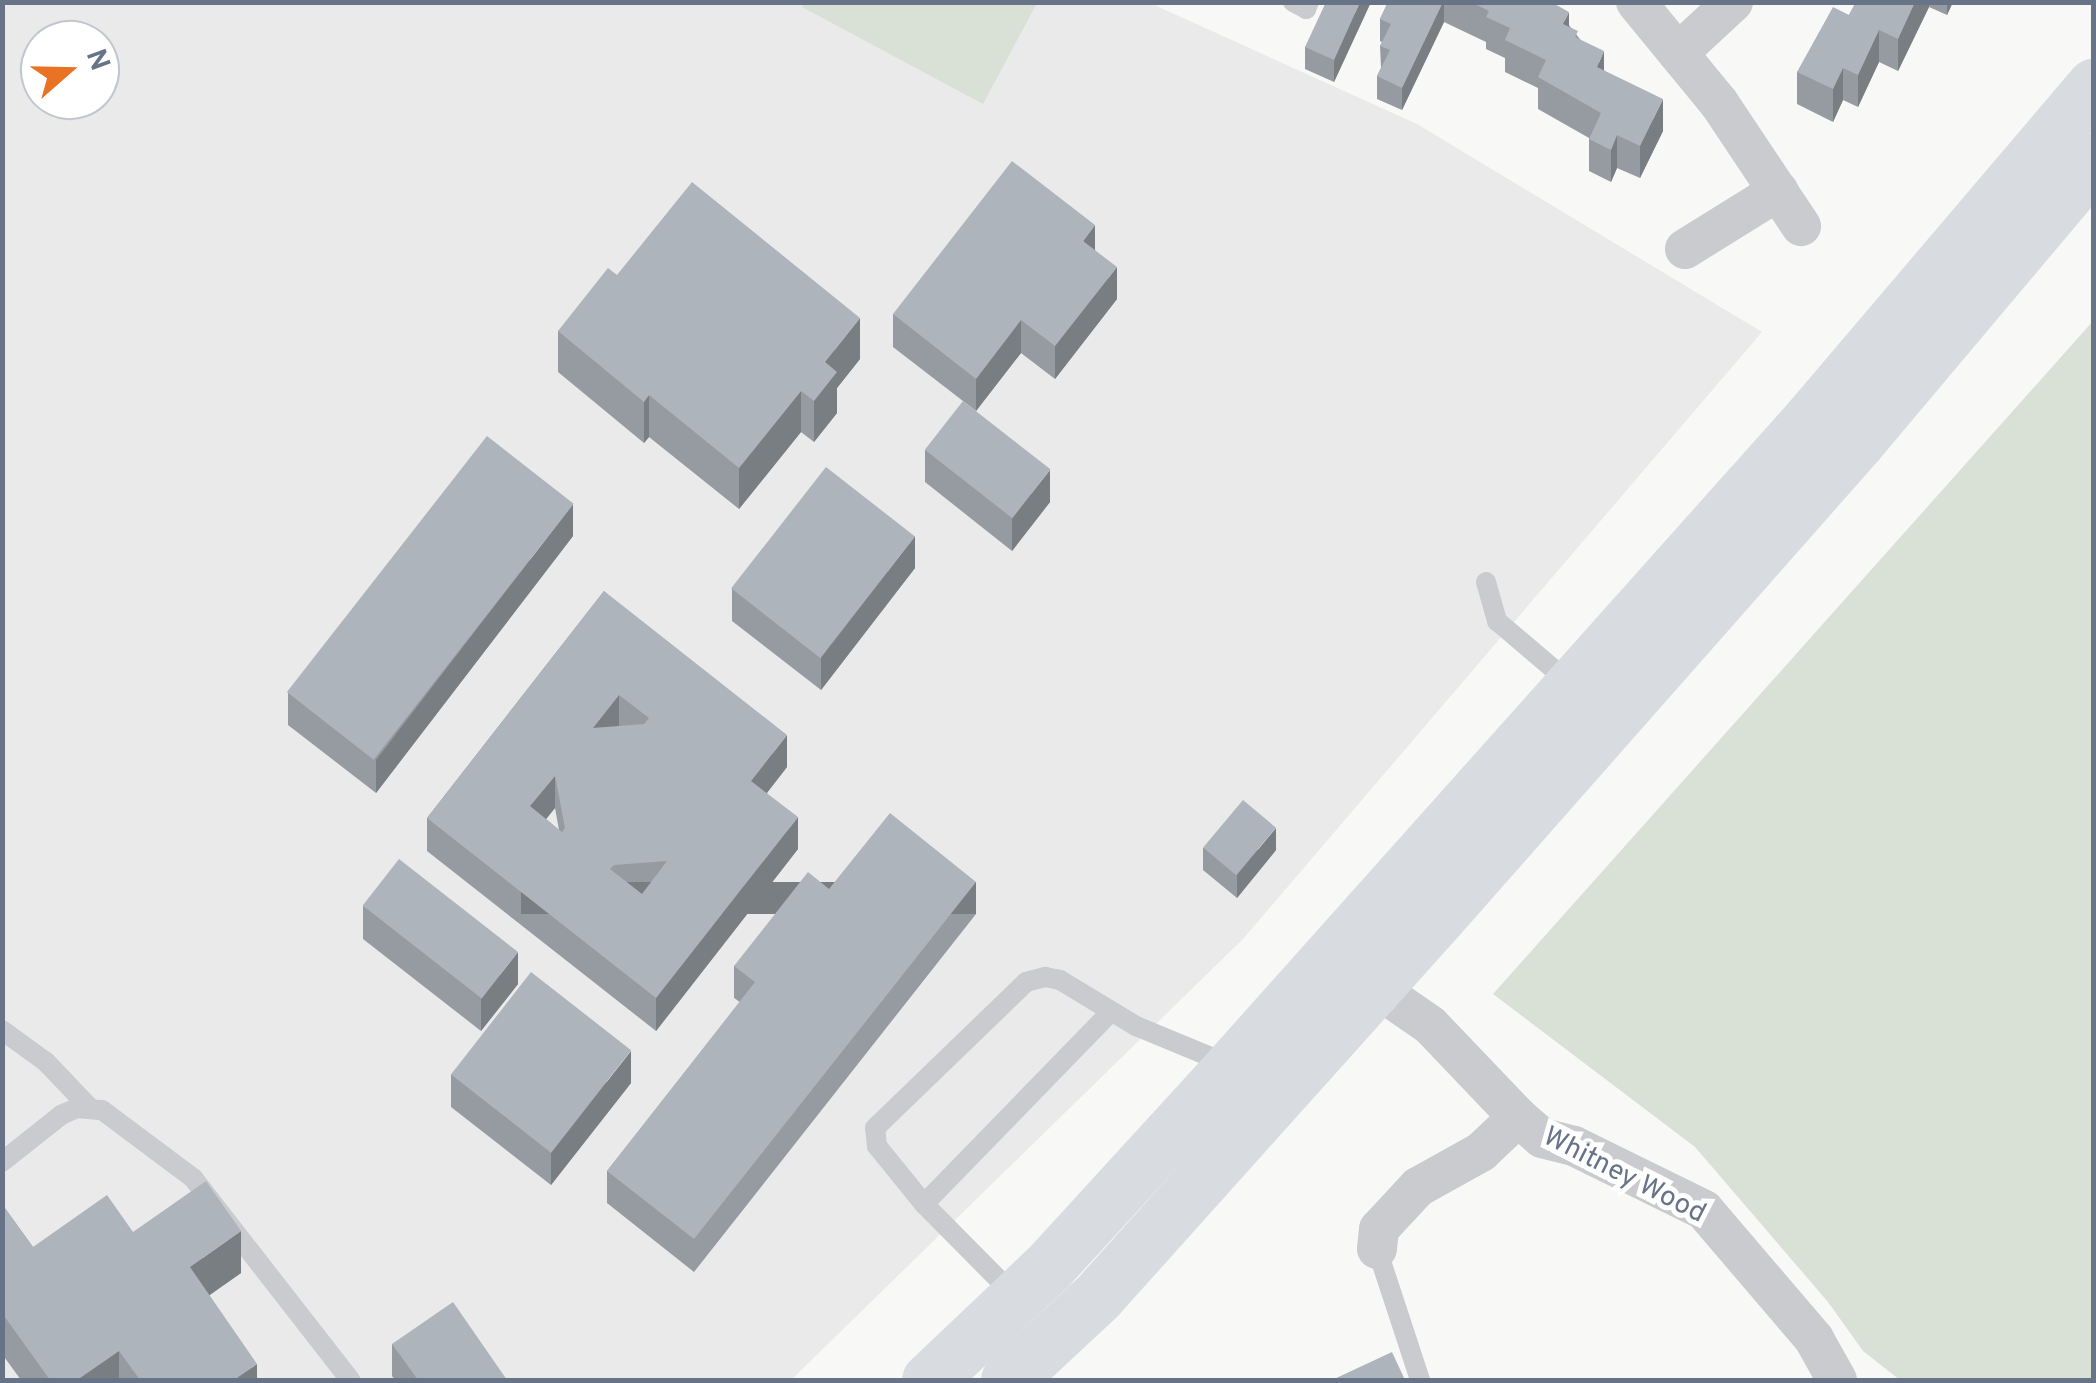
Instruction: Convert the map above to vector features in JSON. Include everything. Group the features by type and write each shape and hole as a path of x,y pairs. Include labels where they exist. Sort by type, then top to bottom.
{"main road":[{"path":"929,1380 1016,1297 1232,1066 1810,420 2094,84"},
{"path":"1008,1380 1098,1296 1372,986 1452,902 1857,442 2094,162"}],"street":[{"path":"1636,2 1719,104 1801,226"},
{"path":"1678,53 1734,2"},
{"path":"1684,249 1778,191"},
{"name":"Whitney Wood","path":"1372,986 1430,1025 1542,1138 1574,1146 1704,1210 1814,1339 1837,1380"},
{"path":"1377,1249 1379,1229 1418,1187 1482,1152 1518,1117"}],"lane":[{"path":"1294,2 1306,9 1309,2"},
{"path":"1486,582 1497,621 1572,686"},
{"path":"1016,1297 924,1204 877,1146 875,1128 1026,982 1045,977 1060,980 1111,1012 1232,1066"},
{"path":"924,1204 1111,1012"},
{"path":"2,1030 46,1062 89,1107"},
{"path":"2,1162 61,1114 89,1107 102,1110 192,1178 350,1380"},
{"path":"1377,1249 1420,1380"}],"shaded area":[{"path":"804,2 1037,3 983,104 802,7"},
{"path":"3,3 1150,3 1417,124 1762,332 1243,939 791,1380 3,1380"},
{"path":"2093,321 2093,1380 1900,1380 1863,1351 1828,1302 1695,1147 1493,994"}],"building":[{"path":"1326,2 1360,2 1334,60 1305,47"},
{"path":"1388,2 1443,2 1402,88 1377,76 1390,50 1380,46 1391,24 1380,19"},
{"path":"1471,2 1551,2 1569,12 1563,24 1578,31 1575,37 1604,51 1597,67 1663,99 1640,146 1617,135 1611,150 1589,139 1601,113 1538,77 1546,60 1505,40 1510,28 1486,17 1489,11"},
{"path":"1856,2 1915,2 1898,39 1879,30 1858,75 1843,68 1833,89 1797,72 1833,7 1849,15"},
{"path":"1012,161 1095,225 1083,241 1117,267 1055,346 1021,320 976,379 893,314"},
{"path":"692,182 860,318 825,362 837,372 814,401 801,391 739,468 649,395 644,402 558,331 608,268 617,275"},
{"path":"963,401 1050,469 1012,518 925,450"},
{"path":"487,436 574,504 374,760 287,692"},
{"path":"826,467 915,537 820,658 731,588"},
{"path":"604,591 787,735 751,781 798,817 656,998 427,818","holes":["619,695 649,718 644,724 593,728","555,776 565,828 562,832 530,806","667,861 642,894 610,869 614,865"]},
{"path":"1243,800 1276,828 1236,875 1203,847"},
{"path":"890,813 976,882 694,1239 607,1171 755,982 734,966 808,872 829,889"},
{"path":"399,859 518,952 482,998 363,905"},
{"path":"531,972 631,1050 551,1153 451,1074"},
{"path":"206,1181 241,1231 190,1267 257,1364 234,1380 140,1380 119,1351 77,1380 50,1380 2,1313 2,1204 33,1247 107,1195 133,1232"},
{"path":"453,1302 507,1380 418,1380 392,1344"},
{"path":"1392,1352 1405,1380 1332,1380"}]}
